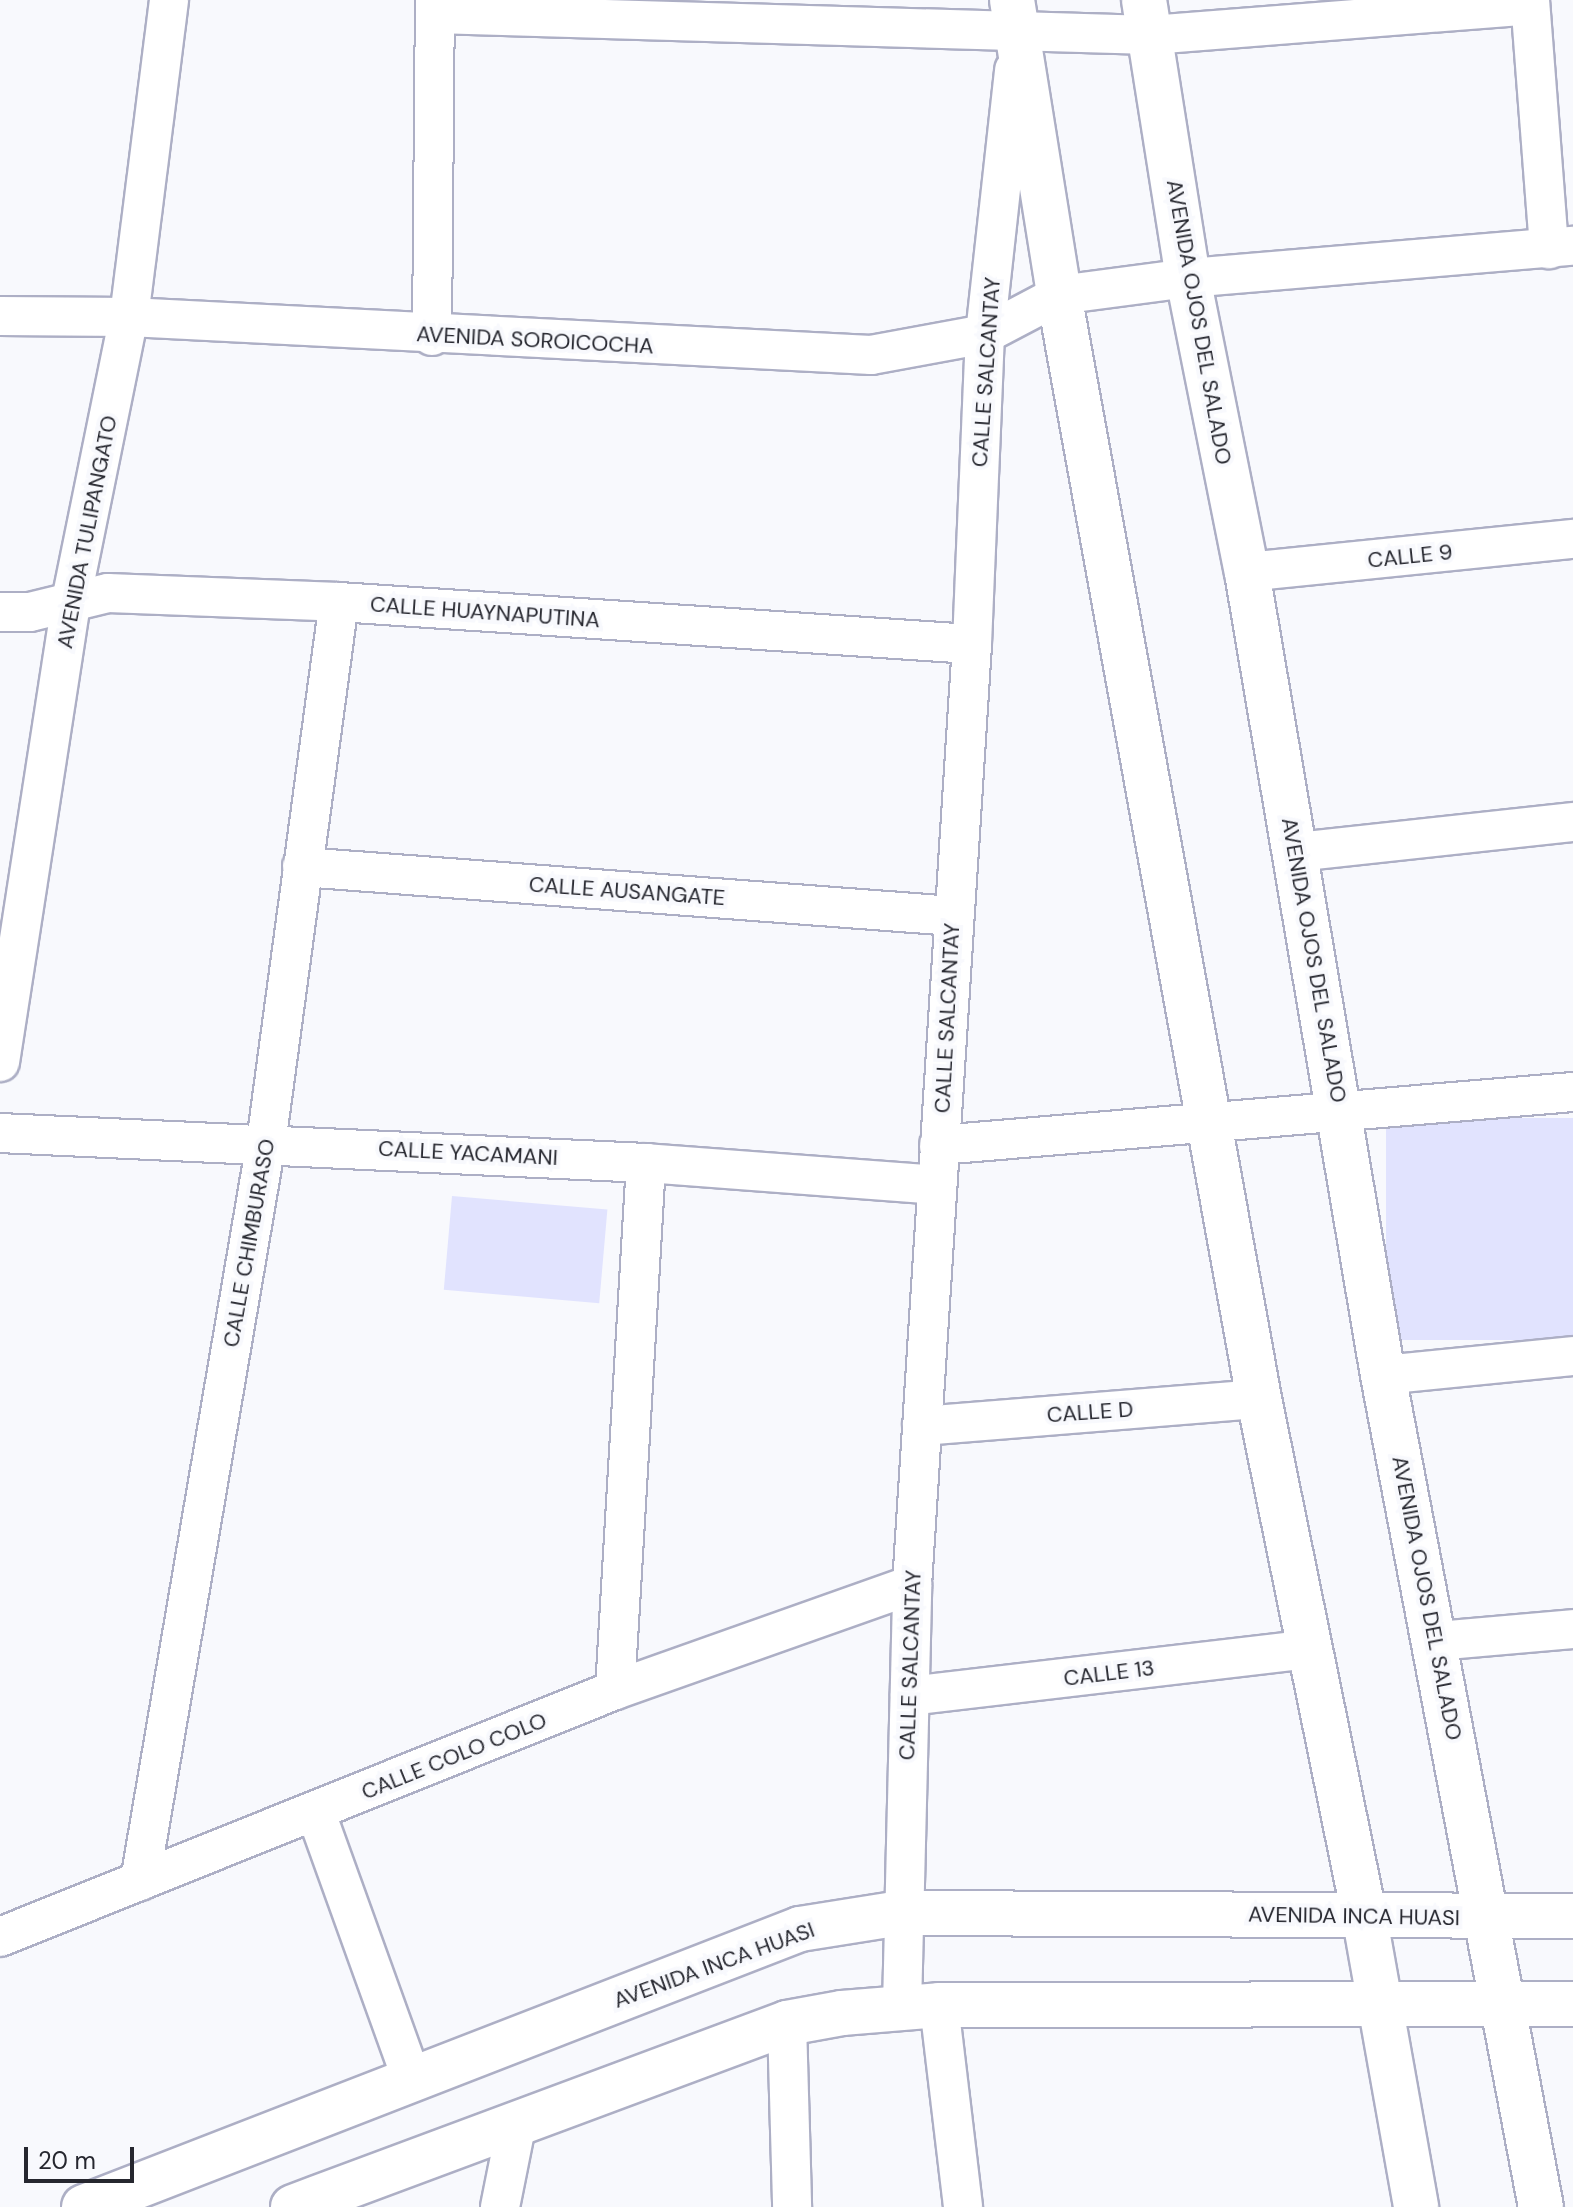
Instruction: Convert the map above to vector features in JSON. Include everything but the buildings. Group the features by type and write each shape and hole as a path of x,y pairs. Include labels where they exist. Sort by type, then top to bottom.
{"street":[{"name":"AVENIDA TULIPANGATO","path":"0,1062 14,886 129,317 169,0"},
{"path":"432,336 435,7 1147,18 1530,2 1561,247 1188,278 1059,295"},
{"path":"1015,16 1059,295 1212,1121 1259,1399 1364,1914 1416,2207"},
{"name":"CALLE SALCANTAY","path":"963,2207 901,1913 912,1585 972,644 985,334 1015,16"},
{"name":"AVENIDA OJOS DEL SALADO","path":"1147,18 1188,278 1247,572 1383,1375 1437,1641 1541,2207"},
{"name":"AVENIDA SOROICOCHA","path":"0,316 129,317 432,336 871,355 985,334 1059,295"},
{"name":"CALLE 9","path":"1247,572 1573,539"},
{"name":"CALLE HUAYNAPUTINA","path":"0,612 30,612 108,593 339,602 972,644"},
{"name":"CALLE CHIMBURASO","path":"140,1881 266,1143 339,602"},
{"path":"1296,852 1573,822"},
{"name":"CALLE AUSANGATE","path":"302,867 953,916"},
{"path":"939,1145 1573,1092"},
{"name":"CALLE YACAMANI","path":"0,1133 646,1163 936,1185"},
{"path":"615,1690 646,1163"},
{"path":"1383,1375 1573,1356"},
{"name":"CALLE D","path":"922,1426 1259,1399"},
{"name":"CALLE COLO COLO","path":"0,1937 316,1813 615,1690 912,1585"},
{"path":"1437,1641 1573,1629"},
{"name":"CALLE 13","path":"910,1696 1308,1649"},
{"path":"316,1813 412,2080"},
{"name":"AVENIDA INCA HUASI","path":"84,2207 800,1929 901,1913 1364,1914 1488,1919 1573,1916"},
{"path":"293,2207 787,2023 921,2006 1380,2007 1573,2004"},
{"path":"787,2023 792,2207"},
{"path":"500,2207 517,2122"}],"shaded area":[{"path":"1386,1118 1573,1118 1573,1340 1386,1340"},
{"path":"452,1196 607,1210 599,1303 444,1290"}]}
